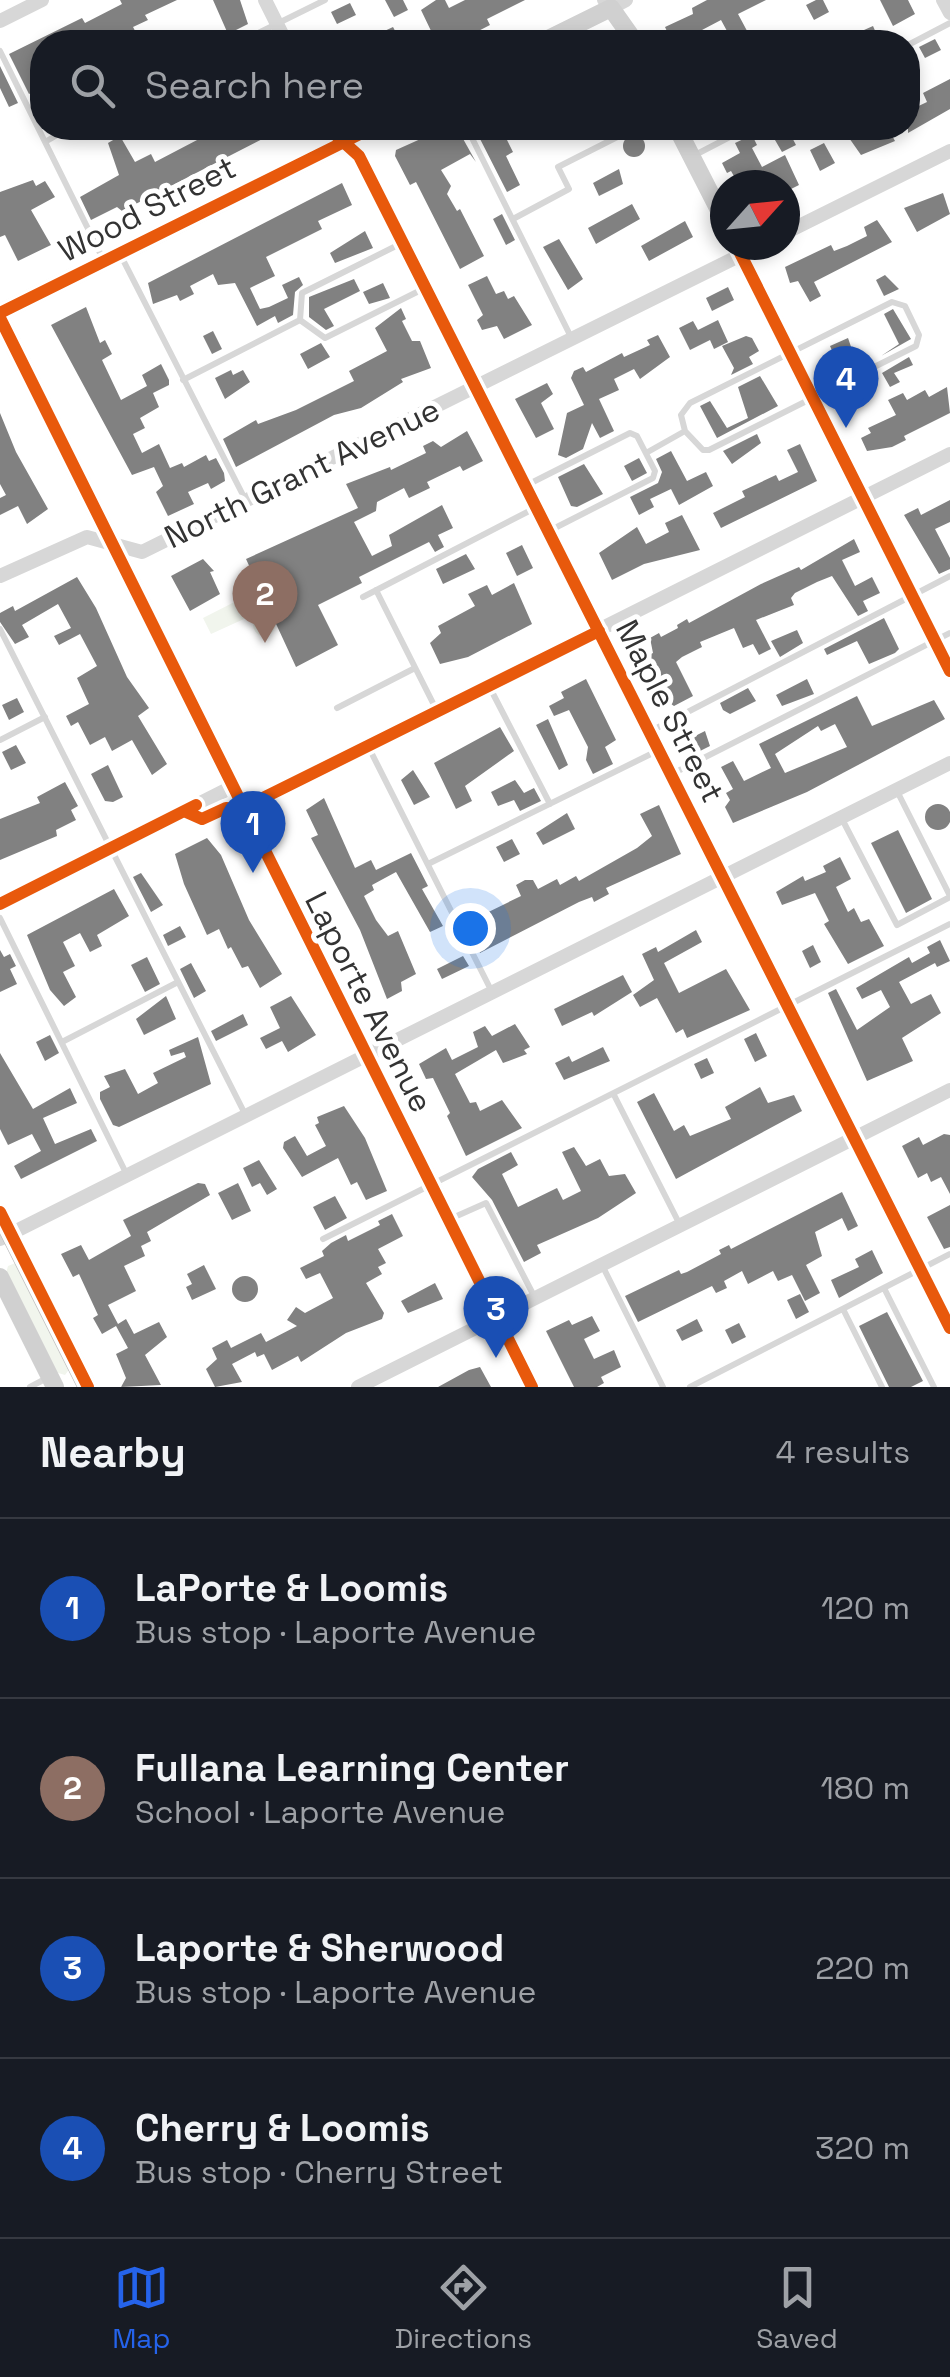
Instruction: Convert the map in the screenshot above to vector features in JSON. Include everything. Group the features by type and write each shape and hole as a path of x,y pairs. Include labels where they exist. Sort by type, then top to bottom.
{"street":[{"path":"0,21 42,0"},
{"path":"265,0 280,30"},
{"path":"943,0 950,13"},
{"path":"564,30 614,3 629,30"},
{"name":"Wood Street","path":"0,315 347,140"},
{"path":"684,140 710,192"},
{"name":"Maple Street","path":"343,142 359,156 950,1328"},
{"path":"800,226 950,151"},
{"name":"North Grant Avenue","path":"0,576 87,536 110,547 142,552 476,387 720,260"},
{"path":"744,260 912,596 942,637 950,671"},
{"name":"Laporte Avenue","path":"0,315 110,547 532,1387"},
{"path":"241,810 950,454"},
{"path":"5,1236 950,763"},
{"path":"0,904 230,788"},
{"path":"358,1387 950,1090"},
{"path":"0,1212 5,1236 88,1387"},
{"path":"0,1277 53,1382"}],"lane":[{"path":"265,30 324,0"},
{"path":"920,38 950,24"},
{"path":"0,52 30,112"},
{"path":"48,140 45,142 184,380 246,502"},
{"path":"473,140 571,338"},
{"path":"513,220 569,189 558,167 611,140"},
{"path":"692,156 723,140"},
{"path":"300,320 302,293 402,242"},
{"path":"300,320 325,338 426,287"},
{"path":"892,302 905,306 919,341 916,346 709,450 703,450 685,431 681,415 690,402 790,353 892,302"},
{"path":"184,380 300,320"},
{"path":"646,454 685,431"},
{"path":"526,486 630,433 637,436 655,471 653,478 549,531"},
{"path":"363,597 536,508"},
{"path":"650,731 950,576"},
{"path":"376,590 438,712"},
{"path":"0,629 246,1117"},
{"path":"671,775 942,637"},
{"path":"337,708 415,668"},
{"path":"490,686 550,804"},
{"path":"0,740 45,717"},
{"path":"368,748 493,994"},
{"path":"428,864 659,750"},
{"path":"842,818 897,925 950,897 896,790"},
{"path":"0,918 128,1176"},
{"path":"323,1239 950,924"},
{"path":"62,1042 178,982"},
{"path":"614,1095 681,1226"},
{"path":"448,1220 486,1202 536,1299"},
{"path":"690,1387 950,1254"},
{"path":"602,1266 664,1387"},
{"path":"884,1288 934,1387"},
{"path":"843,1309 882,1387"},
{"path":"30,1387 53,1382"}],"shaded area":[{"path":"258,590 268,608 211,634 203,618"},
{"path":"264,614 272,617 272,633 264,636 256,633 253,625 256,617"},
{"path":"18,1262 71,1367 65,1375 55,1372 6,1273 8,1266"}],"building":[{"path":"120,0 177,0 145,15 148,20 133,27 135,30 58,30 82,18 85,23 122,4"},
{"path":"213,0 240,0 248,24 226,30"},
{"path":"385,0 403,0 408,10 394,17"},
{"path":"436,0 445,0 449,8 465,0 525,0 487,19 490,25 480,30 431,30 421,10"},
{"path":"707,0 766,0 738,14 747,30 726,30 721,20 702,30 666,30 665,27 693,14 692,8"},
{"path":"823,0 829,12 814,20 806,5"},
{"path":"880,0 908,0 915,14 893,26"},
{"path":"350,3 356,15 337,24 331,12"},
{"path":"935,39 941,50 925,58 920,46"},
{"path":"30,44 30,94 29,94 9,54"},
{"path":"0,66 18,103 9,107 0,88"},
{"path":"950,79 950,109 920,126 920,105 927,102 923,93"},
{"path":"122,140 135,162 151,154 155,162 197,140 261,140 122,211 117,207 91,220 80,197 119,175 108,143"},
{"path":"418,140 464,140 476,162 470,154 441,170 451,186 447,194 457,211 460,209 484,256 460,269 416,182 410,185 395,156 396,150"},
{"path":"481,140 507,140 513,152 506,156 520,185 507,192"},
{"path":"625,140 644,142 642,154 626,154"},
{"path":"754,140 757,145 752,148 762,167 785,155 792,170 726,170 722,163 740,153 735,143"},
{"path":"775,140 793,140 796,145 782,152"},
{"path":"850,140 895,141 861,155"},
{"path":"824,143 835,163 820,171 810,150"},
{"path":"619,169 623,184 599,196 593,183"},
{"path":"33,180 36,186 45,181 55,197 31,210 51,245 18,261 5,235 0,237 0,192"},
{"path":"342,183 352,205 318,221 322,229 266,257 275,276 250,288 260,309 269,307 288,298 282,285 299,277 303,285 295,292 293,315 278,323 275,316 257,326 235,283 218,285 213,274 190,286 194,294 180,301 177,295 153,304 148,283"},
{"path":"943,193 950,214 917,232 904,208"},
{"path":"632,204 640,219 596,244 588,228"},
{"path":"502,214 515,240 506,245 493,219"},
{"path":"877,220 892,242 814,282 821,296 810,302 798,281 790,283 785,267 831,245 834,251 867,236 864,227"},
{"path":"685,221 693,237 649,261 641,246"},
{"path":"365,231 373,248 335,263 330,253"},
{"path":"559,239 583,279 568,290 543,247"},
{"path":"885,275 899,289 884,296 876,280"},
{"path":"487,276 496,294 504,291 508,299 514,296 532,325 504,339 497,326 482,330 477,320 483,315 468,285"},
{"path":"354,279 360,291 324,309 334,326 326,330 309,317 309,297"},
{"path":"383,283 390,298 369,304 363,292"},
{"path":"728,287 734,300 712,311 706,298"},
{"path":"86,307 100,343 105,340 112,354 102,360 121,400 147,386 142,375 161,364 169,380 169,385 153,393 159,407 140,418 145,428 133,434 142,453 159,444 170,468 182,463 184,467 206,455 209,461 216,458 225,481 211,489 208,483 188,492 194,504 168,516 156,492 163,486 154,467 132,475 51,325"},
{"path":"401,308 406,319 402,321 412,341 420,341 431,368 401,379 403,382 361,408 334,415 236,467 223,439 256,420 258,424 296,410 354,381 349,371 387,351 375,328"},
{"path":"893,309 911,339 881,356 899,344 884,314"},
{"path":"718,320 728,342 714,349 710,340 690,350 679,328 693,321 698,330"},
{"path":"213,331 222,349 212,354 203,336"},
{"path":"658,335 670,357 640,379 634,369 614,379 619,390 599,399 614,431 600,438 592,423 583,449 566,458 558,455 567,413 584,405 571,378 574,371 583,367 586,372 622,353 624,357 650,345 647,340"},
{"path":"746,336 752,338 759,351 749,357 753,364 731,375 734,368 722,346"},
{"path":"848,338 858,367 843,375 830,346"},
{"path":"321,343 330,357 308,369 300,354"},
{"path":"909,357 913,365 894,373 900,382 890,387 882,373"},
{"path":"231,370 233,375 243,370 250,382 225,399 215,378"},
{"path":"760,376 778,406 717,438 700,406 710,401 727,428 748,418 738,387"},
{"path":"547,383 553,394 541,403 554,429 536,438 515,399"},
{"path":"947,387 950,413 904,436 906,440 892,447 867,451 861,438 871,433 868,428 896,415 888,400 903,393 907,400 925,390 929,397"},
{"path":"0,413 16,452 48,509 27,524 18,506 0,515 0,498 6,495 0,484"},
{"path":"467,431 483,461 463,471 460,466 427,482 430,488 409,498 404,488 377,502 376,511 354,522 372,556 392,546 389,535 442,505 453,528 438,535 444,547 435,552 429,542 359,577 362,583 318,605 338,645 296,667 246,559 358,508 346,484 390,467 391,470 426,453 423,446 433,441 441,447"},
{"path":"757,434 761,443 732,464 723,451"},
{"path":"800,444 817,481 721,528 713,513 745,497 742,491 776,475 779,481 798,472 787,450"},
{"path":"671,451 687,481 706,472 713,486 679,505 671,489 650,499 654,507 639,515 630,497 658,483 662,472 656,459"},
{"path":"639,458 647,473 632,481 624,466"},
{"path":"584,464 603,494 577,507 571,506 558,477"},
{"path":"950,500 950,522 935,529 950,558 950,569 939,574 904,515 918,508 921,515"},
{"path":"682,515 700,550 644,564 612,580 599,553 637,527 646,544 669,532 665,523"},
{"path":"854,539 860,552 842,560 855,586 872,577 880,593 863,601 868,611 858,616 832,576 817,582 795,593 791,598 794,605 756,620 771,649 759,655 753,644 743,648 734,628 700,642 702,647 676,662 693,696 671,704 647,656 653,653 650,638 659,633 661,637 687,619 689,623 761,584 799,567 801,570"},
{"path":"522,545 533,568 517,576 506,553"},
{"path":"466,554 475,569 443,584 436,569"},
{"path":"203,559 214,571 210,572 220,594 190,611 171,576"},
{"path":"77,577 96,608 127,677 149,708 138,716 167,764 152,775 132,740 112,751 105,737 90,745 78,722 71,726 66,716 89,704 77,678 97,666 80,634 59,645 54,636 71,628 58,604 22,625 29,637 15,644 0,622 0,613 13,606 15,611"},
{"path":"514,583 532,624 468,657 440,664 430,643 441,633 438,626 475,606 468,594 487,585 492,595"},
{"path":"884,618 899,649 895,653 869,664 857,641 827,655 824,649"},
{"path":"797,630 803,643 780,657 771,641"},
{"path":"586,679 616,740 605,747 613,764 593,774 586,760 588,747 569,710 554,716 549,706 564,698 561,692"},
{"path":"807,679 814,694 782,706 776,695"},
{"path":"748,688 756,701 730,714 723,710 720,703"},
{"path":"857,696 872,726 934,700 945,719 807,792 733,823 725,807 730,800 726,793 733,789 721,767 733,761 744,781 771,768 759,744","holes":["835,724 847,747 785,773 775,754 818,726 821,731"]},
{"path":"17,698 24,712 9,720 2,705"},
{"path":"548,719 568,765 559,770 536,725"},
{"path":"500,727 514,751 465,786 472,801 456,809 434,763"},
{"path":"705,731 710,746 698,752 691,738"},
{"path":"16,745 26,763 11,770 2,752"},
{"path":"108,765 123,797 113,802 105,801 91,774"},
{"path":"413,770 430,797 414,805 401,780"},
{"path":"515,780 524,793 534,788 541,801 520,811 514,800 498,806 491,792"},
{"path":"65,782 78,806 71,810 76,820 56,830 57,836 0,860 0,819 40,803 37,797"},
{"path":"324,798 355,868 371,860 376,870 411,853 428,886 422,889 443,926 430,932 396,872 372,885 374,890 364,896 388,936 398,931 416,974 401,982 402,991 387,999 360,930 311,838 318,835 306,810"},
{"path":"938,804 947,808 951,817 947,826 938,830 929,826 925,817 929,808"},
{"path":"659,805 681,854 606,888 609,894 594,902 592,897 579,902 480,953 470,921 521,896 516,885 525,880 533,880 538,889 557,879 560,885 576,876 579,881 637,848 652,836 640,814"},
{"path":"567,813 575,829 543,845 536,833"},
{"path":"898,830 932,899 906,913 871,843"},
{"path":"207,838 221,855 249,920 282,974 260,988 248,966 242,968 231,947 228,949 219,929 207,935 184,884 175,854"},
{"path":"512,839 520,854 504,862 496,847"},
{"path":"840,857 851,879 836,887 848,912 854,908 861,922 869,919 884,946 848,964 824,924 829,921 815,893 782,905 776,892 803,876 805,881 826,872 823,866"},
{"path":"141,873 163,905 151,912 133,877"},
{"path":"114,889 129,916 97,935 102,946 90,952 80,933 63,942 75,966 63,972 76,997 64,1006 50,990 27,935"},
{"path":"180,926 186,937 168,946 163,935"},
{"path":"696,930 702,942 664,963 679,993 726,969 750,1010 687,1038 683,1029 676,1033 657,998 640,1007 633,995 654,980 642,954 656,947 658,952"},
{"path":"940,940 950,961 937,967 935,963 899,982 911,1004 931,994 941,1013 902,1038 913,1061 867,1081 828,993 836,989 857,1030 890,1007 881,990 862,999 856,988 909,957 912,963 930,953 927,947"},
{"path":"813,945 821,962 810,968 802,951"},
{"path":"0,950 4,957 10,954 16,966 10,969 17,984 0,992"},
{"path":"463,956 469,966 442,979 437,969"},
{"path":"147,957 160,984 145,992 131,965"},
{"path":"191,963 206,991 194,998 180,969"},
{"path":"623,975 632,992 594,1016 592,1012 562,1026 554,1009"},
{"path":"166,996 176,1019 144,1035 136,1019"},
{"path":"291,996 316,1035 288,1052 282,1041 266,1049 260,1038 280,1028 270,1007"},
{"path":"243,1014 248,1025 216,1041 211,1031"},
{"path":"515,1024 530,1047 524,1050 527,1054 503,1063 496,1050 455,1074 470,1103 476,1102 480,1111 502,1100 522,1128 466,1156 433,1078 426,1079 419,1064 446,1048 452,1060 478,1047 473,1032 485,1026 492,1036"},
{"path":"756,1033 767,1056 755,1062 744,1039"},
{"path":"50,1035 59,1053 45,1061 36,1042"},
{"path":"198,1037 211,1084 119,1127 113,1125 100,1099 100,1092 110,1087 104,1076 125,1069 138,1094 158,1083 153,1073 186,1057 184,1052 171,1056 169,1050"},
{"path":"603,1047 610,1061 564,1080 555,1063 569,1056 572,1062"},
{"path":"0,1053 33,1109 70,1088 77,1103 43,1118 55,1144 91,1129 97,1141 21,1179 14,1166 41,1151 32,1134 8,1145 0,1129"},
{"path":"707,1058 714,1073 701,1079 694,1064"},
{"path":"760,1087 768,1103 794,1095 802,1111 676,1179 637,1102 654,1093 674,1131 684,1125 690,1136 731,1119 725,1107"},
{"path":"344,1106 365,1138 387,1191 366,1200 357,1182 351,1185 338,1158 302,1177 283,1148 284,1142 295,1136 307,1156 326,1146 315,1125 319,1123 317,1117"},
{"path":"944,1134 950,1135 950,1194 941,1177 931,1182 927,1173 918,1178 902,1146 919,1137 923,1145"},
{"path":"574,1147 586,1166 600,1159 609,1176 625,1174 636,1193 598,1218 537,1245 541,1253 524,1262 492,1200 472,1177 478,1169 511,1152 518,1165 502,1174 518,1207 557,1188 563,1200 581,1191 562,1152"},
{"path":"259,1160 277,1189 267,1195 260,1183 252,1187 243,1168"},
{"path":"198,1183 205,1184 210,1195 147,1232 151,1241 141,1246 145,1256 124,1266 136,1291 108,1305 118,1324 126,1319 134,1334 159,1322 167,1337 145,1355 161,1385 121,1387 126,1378 116,1354 128,1348 116,1326 102,1334 93,1318 98,1315 79,1274 73,1277 61,1254 81,1245 89,1260 131,1236 123,1220"},
{"path":"238,1183 251,1211 232,1220 218,1193"},
{"path":"842,1192 858,1226 848,1231 842,1218 815,1232 822,1256 806,1265 820,1293 805,1301 792,1275 778,1281 773,1271 748,1284 742,1271 724,1281 727,1288 716,1293 712,1286 638,1322 625,1296 679,1270 681,1274 687,1272 721,1254 719,1250 729,1245 731,1249"},
{"path":"335,1196 347,1218 325,1230 313,1207"},
{"path":"950,1205 950,1247 944,1249 927,1217"},
{"path":"392,1214 403,1236 378,1249 386,1263 378,1267 382,1274 366,1283 384,1313 382,1319 346,1333 301,1362 298,1356 272,1370 264,1354 257,1357 255,1352 232,1364 242,1382 215,1387 206,1369 217,1359 212,1348 227,1340 231,1348 261,1333 266,1342 297,1326 287,1320 296,1307 305,1313 333,1298 320,1273 306,1279 300,1268 324,1256 322,1251 331,1243 346,1235 348,1241 380,1225 378,1221"},
{"path":"872,1250 883,1273 839,1298 831,1280 859,1267 855,1259"},
{"path":"204,1265 216,1289 192,1300 186,1287 192,1284 187,1274"},
{"path":"245,1276 254,1280 258,1289 254,1298 245,1302 236,1298 232,1289 236,1280"},
{"path":"435,1283 443,1299 408,1313 401,1301"},
{"path":"800,1294 809,1312 796,1319 787,1300"},
{"path":"887,1312 923,1381 911,1387 889,1387 859,1326"},
{"path":"592,1316 600,1331 584,1339 594,1359 614,1350 621,1367 601,1377 604,1383 597,1387 574,1387 546,1331 569,1320 572,1325"},
{"path":"697,1319 703,1331 682,1341 676,1330"},
{"path":"739,1323 746,1337 732,1344 725,1330"},
{"path":"480,1367 491,1387 438,1387 469,1370"}],"tram line":[{"path":"0,1232 78,1387"}],"cycle path":[{"path":"341,140 359,156 950,1328"},
{"path":"0,313 348,140"},
{"path":"744,260 950,671"},
{"path":"0,318 532,1387"},
{"path":"184,811 202,819 226,808 241,809 599,631"},
{"path":"0,904 196,805"},
{"path":"0,1212 88,1387"}],"place":[{"name":"Cherry & Loomis","path":"846,428"},
{"name":"Fullana Learning Center","path":"265,643"},
{"name":"LaPorte & Loomis","path":"253,873"},
{"name":"Laporte & Sherwood","path":"496,1358"}]}
